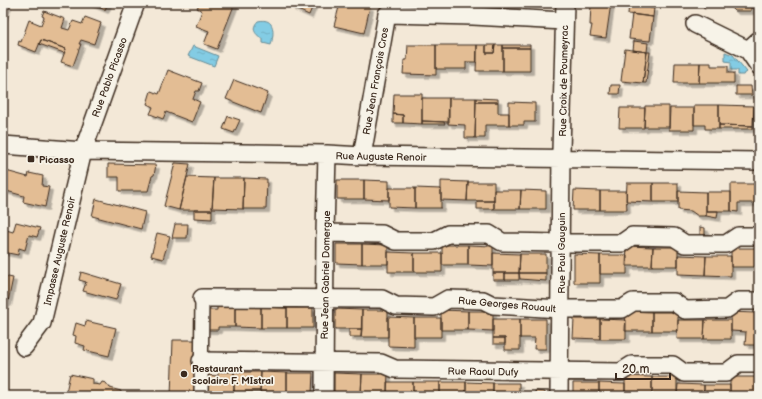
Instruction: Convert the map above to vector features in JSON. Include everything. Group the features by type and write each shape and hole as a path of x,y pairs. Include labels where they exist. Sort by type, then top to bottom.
{"street":[{"name":"Rue Pablo Picasso","path":"83,151 136,3"},
{"name":"Rue Croix de Poumeyrac","path":"561,159 564,3"},
{"name":"Rue Jean François Cros","path":"362,156 389,9 473,9 564,21"},
{"path":"696,24 754,45 759,66"},
{"name":"Rue Auguste Renoir","path":"3,146 83,151 759,161"},
{"name":"Impasse Auguste Renoir","path":"24,347 42,323 83,151"},
{"name":"Rue Jean Gabriel Domergue","path":"324,396 327,154"},
{"name":"Rue Paul Gauguin","path":"559,396 561,159"},
{"path":"325,233 382,234 396,241 434,241 448,234 489,234 502,242 560,244 622,244 632,236 674,237 685,244 726,244 738,236 759,236"},
{"path":"201,396 202,298"},
{"name":"Rue Georges Rouault","path":"202,298 382,300 396,306 434,306 448,300 482,300 493,305 560,309 622,309 633,302 674,302 685,310 726,309 738,301 759,302"},
{"name":"Rue Raoul Dufy","path":"201,361 381,363 395,369 560,372 621,372 632,365 673,365 684,373 726,373 738,364 759,364"}],"water":[{"path":"264,20 271,24 273,36 271,45 263,43 263,39 255,32 254,27 258,21"},
{"path":"193,46 218,56 214,66 188,56"},
{"path":"725,52 733,55 747,72 743,75 738,75 738,70 731,70 731,62 725,61"}],"building":[{"path":"3,3 8,4 3,18"},
{"path":"88,3 108,3 105,10"},
{"path":"200,3 235,3 217,49 204,44 209,31 196,26 202,11 197,8"},
{"path":"293,3 314,3 309,15 291,7"},
{"path":"340,3 354,3 370,7 364,33 334,26"},
{"path":"590,3 611,3 606,38 590,36 592,25 590,25"},
{"path":"629,3 650,3 650,8 654,8 653,17 628,14"},
{"path":"730,3 759,4 751,5 751,11 735,11 731,7"},
{"path":"44,11 65,19 62,28 69,30 73,21 82,24 85,17 101,23 94,44 81,40 73,66 61,62 66,49 41,40 36,52 18,45 19,41 21,42 29,20 41,25 44,17 42,16"},
{"path":"632,14 653,17 650,41 629,39"},
{"path":"41,40 66,49 64,53 39,44"},
{"path":"634,41 648,43 647,52 633,50"},
{"path":"408,45 436,45 436,75 403,74 404,60 407,60"},
{"path":"436,45 477,45 477,62 466,62 466,69 436,69"},
{"path":"477,45 486,45 486,53 494,53 495,45 503,45 503,71 476,71"},
{"path":"486,45 495,45 494,53 486,53"},
{"path":"503,45 530,45 530,48 503,48"},
{"path":"503,48 530,48 530,71 503,71"},
{"path":"625,49 647,52 643,83 621,81"},
{"path":"647,52 650,52 646,83 643,83"},
{"path":"675,63 700,63 699,83 674,83"},
{"path":"700,63 711,63 711,66 728,66 728,73 734,73 734,83 699,83"},
{"path":"168,70 202,83 199,91 196,91 193,99 200,102 192,122 166,112 163,119 150,114 153,107 147,104 151,91 159,94"},
{"path":"234,80 268,93 261,113 226,99"},
{"path":"611,85 620,85 619,94 610,94"},
{"path":"736,86 751,86 752,95 736,95"},
{"path":"394,94 422,94 422,124 403,123 403,115 393,114"},
{"path":"422,98 449,98 449,122 422,121"},
{"path":"449,98 476,98 475,138 465,138 465,125 448,124"},
{"path":"476,98 498,99 498,102 476,102"},
{"path":"476,102 498,102 498,113 509,113 509,125 485,125 485,138 475,138"},
{"path":"509,102 535,103 535,122 524,122 524,125 509,125"},
{"path":"694,105 719,105 719,129 705,129 705,125 694,125"},
{"path":"719,105 754,106 753,126 719,125"},
{"path":"645,106 669,106 669,127 644,127"},
{"path":"620,108 645,108 644,128 619,128"},
{"path":"670,108 694,108 694,130 669,130"},
{"path":"393,114 403,115 403,123 393,123"},
{"path":"228,116 240,120 234,133 223,129"},
{"path":"422,121 444,122 445,124 422,124"},
{"path":"719,125 753,126 753,129 719,129"},
{"path":"175,163 190,164 179,210 164,206"},
{"path":"108,164 156,165 148,191 119,191 119,177 108,177"},
{"path":"6,171 28,177 29,173 43,176 42,186 49,187 45,207 23,202 24,196 3,190 3,182"},
{"path":"187,177 214,178 212,210 179,210"},
{"path":"214,178 244,178 243,209 212,208"},
{"path":"244,178 267,179 266,209 243,209"},
{"path":"337,180 364,180 364,199 337,199"},
{"path":"364,180 389,181 389,200 364,199"},
{"path":"441,181 468,182 467,201 441,200"},
{"path":"468,182 494,182 494,201 467,201"},
{"path":"627,183 653,183 653,202 626,201"},
{"path":"653,183 678,183 678,202 653,202"},
{"path":"731,184 758,184 758,203 738,203 738,212 731,211"},
{"path":"389,188 415,188 415,208 389,207"},
{"path":"415,188 441,189 441,208 415,208"},
{"path":"494,190 521,190 520,209 494,209"},
{"path":"521,190 546,191 546,209 520,209"},
{"path":"574,190 600,191 600,210 573,210"},
{"path":"600,191 626,191 627,210 600,210"},
{"path":"678,191 706,192 706,216 698,216 691,211 678,210"},
{"path":"706,192 731,192 731,211 706,211"},
{"path":"96,199 145,212 141,229 92,216"},
{"path":"477,201 494,201 494,209 477,209"},
{"path":"194,210 212,210 212,219 194,218"},
{"path":"706,211 718,211 717,218 706,216"},
{"path":"16,222 40,228 37,237 29,235 25,250 19,248 18,255 3,252 3,229 13,232"},
{"path":"175,224 188,224 187,238 172,238"},
{"path":"700,227 705,228 705,239 700,239"},
{"path":"157,233 170,236 163,259 151,256"},
{"path":"336,244 362,244 362,264 336,263"},
{"path":"362,244 388,245 388,264 362,264"},
{"path":"442,245 468,245 468,265 442,265"},
{"path":"468,245 493,246 493,266 468,265"},
{"path":"627,246 653,247 652,266 626,266"},
{"path":"653,247 678,247 678,266 652,266"},
{"path":"731,248 757,248 757,267 731,267"},
{"path":"388,252 414,253 414,272 388,272"},
{"path":"414,253 442,253 442,272 414,272"},
{"path":"493,253 520,254 519,273 493,273"},
{"path":"520,254 546,254 546,273 519,273"},
{"path":"574,254 600,255 600,283 574,283"},
{"path":"600,255 627,255 627,274 600,274"},
{"path":"678,255 706,256 705,275 678,274"},
{"path":"706,256 731,256 731,276 705,275"},
{"path":"81,272 121,284 116,300 83,291 86,282 79,280"},
{"path":"493,273 505,273 505,280 493,280"},
{"path":"505,273 519,273 519,280 505,280"},
{"path":"519,273 546,273 546,281 520,279"},
{"path":"3,276 13,278 8,302 3,306"},
{"path":"217,307 235,307 235,327 218,327 218,330 206,330 206,310 217,310"},
{"path":"235,307 261,307 261,328 235,327"},
{"path":"261,307 287,308 287,328 261,328"},
{"path":"287,308 313,308 313,328 287,328"},
{"path":"335,309 362,310 362,329 335,329"},
{"path":"362,310 388,310 388,337 361,337"},
{"path":"441,310 468,311 468,330 441,330"},
{"path":"468,311 493,311 493,331 468,330"},
{"path":"626,311 652,312 652,331 625,331"},
{"path":"652,312 678,312 678,331 652,331"},
{"path":"731,312 756,313 756,345 745,345 746,332 731,331"},
{"path":"388,317 414,318 414,347 388,346"},
{"path":"414,318 441,318 441,337 414,337"},
{"path":"493,319 520,319 520,350 505,350 505,338 493,338"},
{"path":"520,319 546,319 546,349 534,349 535,338 520,338"},
{"path":"574,319 600,319 600,339 573,338"},
{"path":"600,319 626,320 626,339 600,339"},
{"path":"678,320 705,320 704,339 677,339"},
{"path":"705,320 731,320 731,339 704,339"},
{"path":"86,321 116,328 109,356 84,350 85,346 75,343 76,336 73,335 76,323 85,326"},
{"path":"349,329 362,329 361,337 349,337"},
{"path":"493,338 505,338 505,344 493,344"},
{"name":"Restaurant scolaire F. MIstral","path":"173,340 198,340 196,396 171,396"},
{"path":"218,372 234,372 234,392 204,394 205,375 218,376"},
{"path":"234,372 261,372 260,392 234,392"},
{"path":"261,372 287,373 287,396 275,396 275,392 260,392"},
{"path":"287,373 313,373 312,393 287,392"},
{"path":"334,373 362,374 361,394 334,394"},
{"path":"70,374 93,379 93,384 100,385 102,382 106,383 110,388 121,391 120,396 78,396 66,392"},
{"path":"362,374 388,374 387,394 361,394"},
{"path":"625,376 652,377 652,396 625,395"},
{"path":"652,377 677,377 677,396 652,395"},
{"path":"730,377 756,377 756,396 730,396"},
{"path":"756,377 759,377 759,396 756,396"},
{"path":"387,382 413,382 413,396 387,396"},
{"path":"413,382 440,382 440,396 413,396"},
{"path":"440,382 466,382 466,396 440,396"},
{"path":"466,382 493,383 493,396 466,396"},
{"path":"493,383 519,383 519,396 493,396"},
{"path":"573,383 599,383 599,396 573,396"},
{"path":"599,383 625,384 625,396 599,396"},
{"path":"678,384 704,385 704,396 677,396"},
{"path":"704,385 730,385 730,396 704,396"},
{"path":"535,391 545,392 545,396 535,396"},
{"path":"334,394 361,394 361,396 334,396"}],"place":[{"name":"Picasso","path":"31,159"},
{"name":"Restaurant scolaire F. MIstral","path":"184,374"}]}
